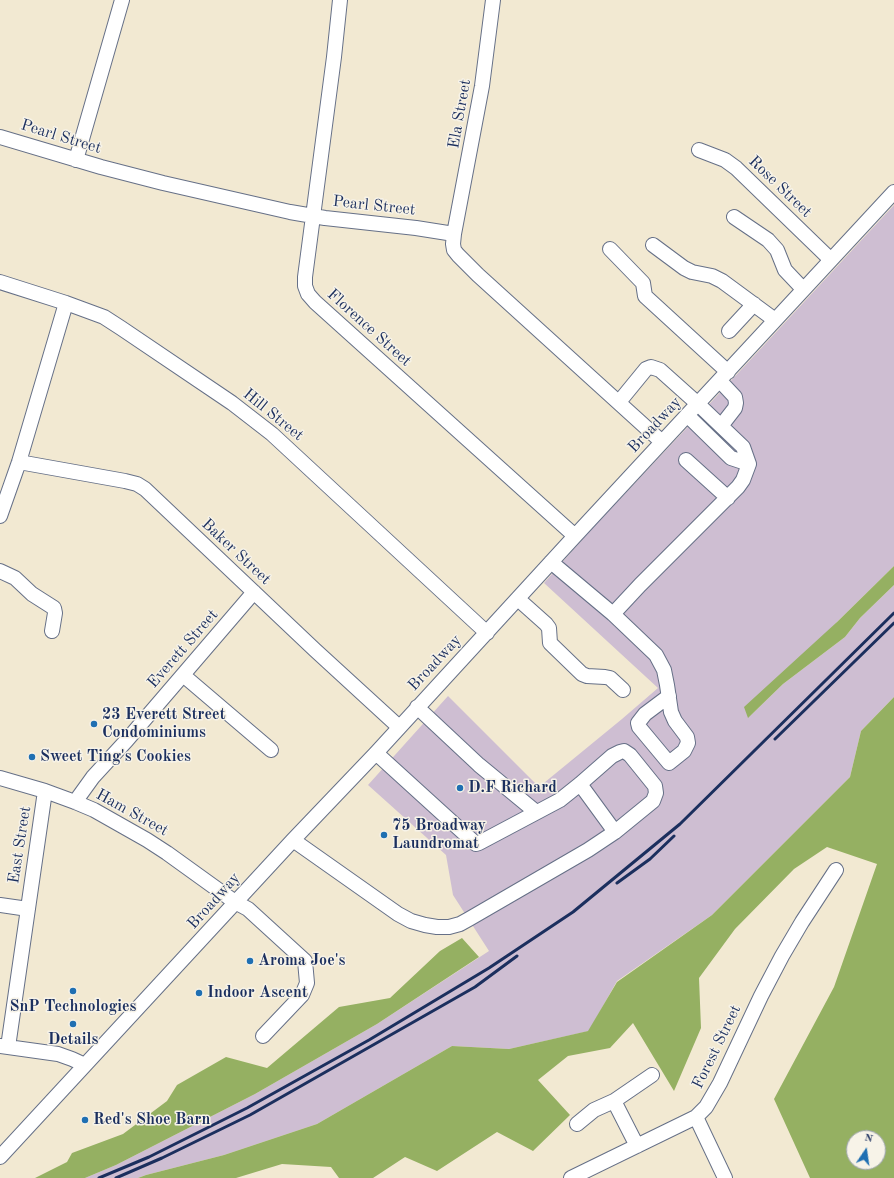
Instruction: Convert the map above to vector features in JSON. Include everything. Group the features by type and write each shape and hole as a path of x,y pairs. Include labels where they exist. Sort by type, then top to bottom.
{"street":[{"path":"76,160 122,0"},
{"name":"Florence Street","path":"340,0 305,277 305,286 308,294 315,302 575,536"},
{"name":"Ela Street","path":"454,234 477,115 493,0"},
{"name":"Pearl Street","path":"0,137 76,160 163,183 312,216 454,234"},
{"name":"Rose Street","path":"699,150 725,160 736,168 831,260"},
{"name":"Broadway","path":"0,1157 235,902 376,753 894,192"},
{"path":"734,217 768,240 778,250 785,270 803,289"},
{"path":"454,234 454,250 458,255 662,442"},
{"path":"653,245 684,268 692,272 712,276 722,281 775,320"},
{"path":"610,249 643,283 645,296 724,376 735,397 736,408 721,426"},
{"name":"Hill Street","path":"0,282 104,317 253,418 289,449 487,632"},
{"path":"0,516 19,462 66,303"},
{"path":"729,331 754,304"},
{"path":"613,614 640,585 728,498 743,480 748,464 743,447 660,370 651,367 646,369 619,402"},
{"path":"687,415 731,458 748,464"},
{"path":"686,460 728,498"},
{"name":"Baker Street","path":"19,462 137,484 154,497 315,650 399,727"},
{"path":"551,562 613,614 656,655 664,670 669,696"},
{"path":"0,571 14,578 32,594 54,608 55,613 52,631"},
{"name":"Everett Street","path":"75,802 93,777 254,592"},
{"path":"518,598 546,624 549,628 550,643 582,674 587,676 610,678 623,690"},
{"path":"183,675 271,750"},
{"path":"417,707 479,765 536,812"},
{"path":"293,840 398,914 411,921 425,925 449,927 469,920 588,850 615,832 653,801 656,793 655,786 630,755 624,751 616,753 560,800 476,844 376,753"},
{"name":"Ham Street","path":"0,778 46,791 75,802 148,840 235,902 248,909 305,962 307,983 302,995 263,1036"},
{"path":"580,784 615,832"},
{"name":"East Street","path":"4,1047 46,791"},
{"name":"Forest Street","path":"570,1178 696,1117 706,1107 720,1083 761,996 782,956 836,870"},
{"path":"0,905 28,908"},
{"path":"4,1047 58,1054 85,1065"},
{"path":"577,1124 594,1110 614,1101 652,1075"},
{"path":"614,1101 637,1146"},
{"path":"696,1117 725,1178"}],"shaded area":[{"path":"894,205 894,566 837,622 748,718 783,684 845,637 860,618 894,585 894,697 861,731 850,777 712,915 617,981 589,1031 509,1049 452,1046 317,1124 224,1155 138,1178 85,1178 116,1165 255,1094 377,1024 489,951 453,895 446,855 368,785 448,696 539,787 658,688 544,583 588,533"}],"green space":[{"path":"894,566 894,585 860,618 845,637 783,684 748,718 744,707 837,622"},
{"path":"894,697 894,1178 810,1178 774,1099 834,987 877,864 827,847 794,869 735,929 699,978 701,1028 674,1091 633,1023 610,1048 568,1056 538,1080 570,1115 533,1151 497,1132 437,1171 405,1157 373,1178 339,1178 331,1167 282,1164 236,1178 138,1178 224,1155 317,1124 452,1046 509,1049 588,1031 617,982 712,915 850,777 861,731"},
{"path":"462,938 479,957 377,1024 255,1094 116,1165 85,1178 35,1178 67,1162 72,1153 123,1134 167,1101 177,1085 226,1057 267,1068 339,1007 390,998 440,951"}],"railway":[{"path":"99,1178 149,1157 247,1108 369,1040 489,968 573,912 680,824 894,613"},
{"path":"775,739 894,623"},
{"path":"617,883 650,859 674,836"},
{"path":"116,1178 162,1158 250,1115 475,987 517,956"}],"place":[{"name":"23 Everett Street Condominiums","path":"94,724"},
{"name":"Sweet Ting's Cookies","path":"32,757"},
{"name":"D.F Richard","path":"460,788"},
{"name":"75 Broadway Laundromat","path":"384,835"},
{"name":"Aroma Joe's","path":"250,961"},
{"name":"SnP Technologies","path":"73,991"},
{"name":"Indoor Ascent","path":"199,993"},
{"name":"Details","path":"73,1024"},
{"name":"Red's Shoe Barn","path":"85,1120"}]}
